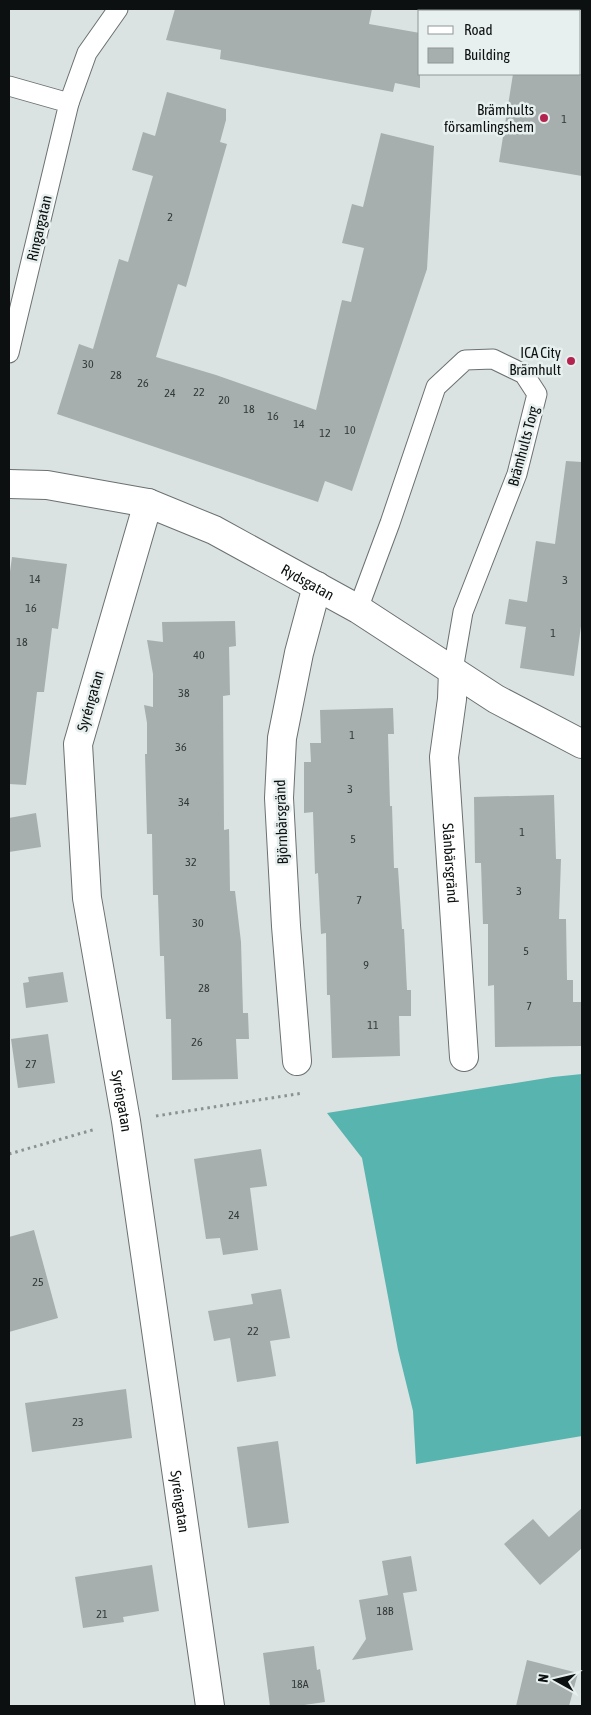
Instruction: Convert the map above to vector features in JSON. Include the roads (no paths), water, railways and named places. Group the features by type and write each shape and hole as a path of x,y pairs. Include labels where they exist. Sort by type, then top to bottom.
{"street":[{"name":"Rydsgatan","path":"9,484 47,485 148,503 214,530 358,609 496,699 582,744"},
{"name":"Syréngatan","path":"148,503 78,744 87,898 126,1121 210,1706"},
{"name":"Björnbärsgränd","path":"297,1061 286,926 279,798 282,738 299,653 317,586"},
{"name":"Slånbärsgränd","path":"454,670 444,757 464,1057"}],"lane":[{"name":"Ringargatan","path":"9,353 69,104 87,53 118,9"},
{"path":"9,86 69,104"},
{"name":"Brämhults Torg","path":"358,609 390,523 436,386 464,360 493,359 524,374 537,394 518,474 463,612 454,670"}],"place":[{"name":"Brämhults församlingshem","path":"544,118"},
{"name":"ICA City Brämhult","path":"571,361"}]}
